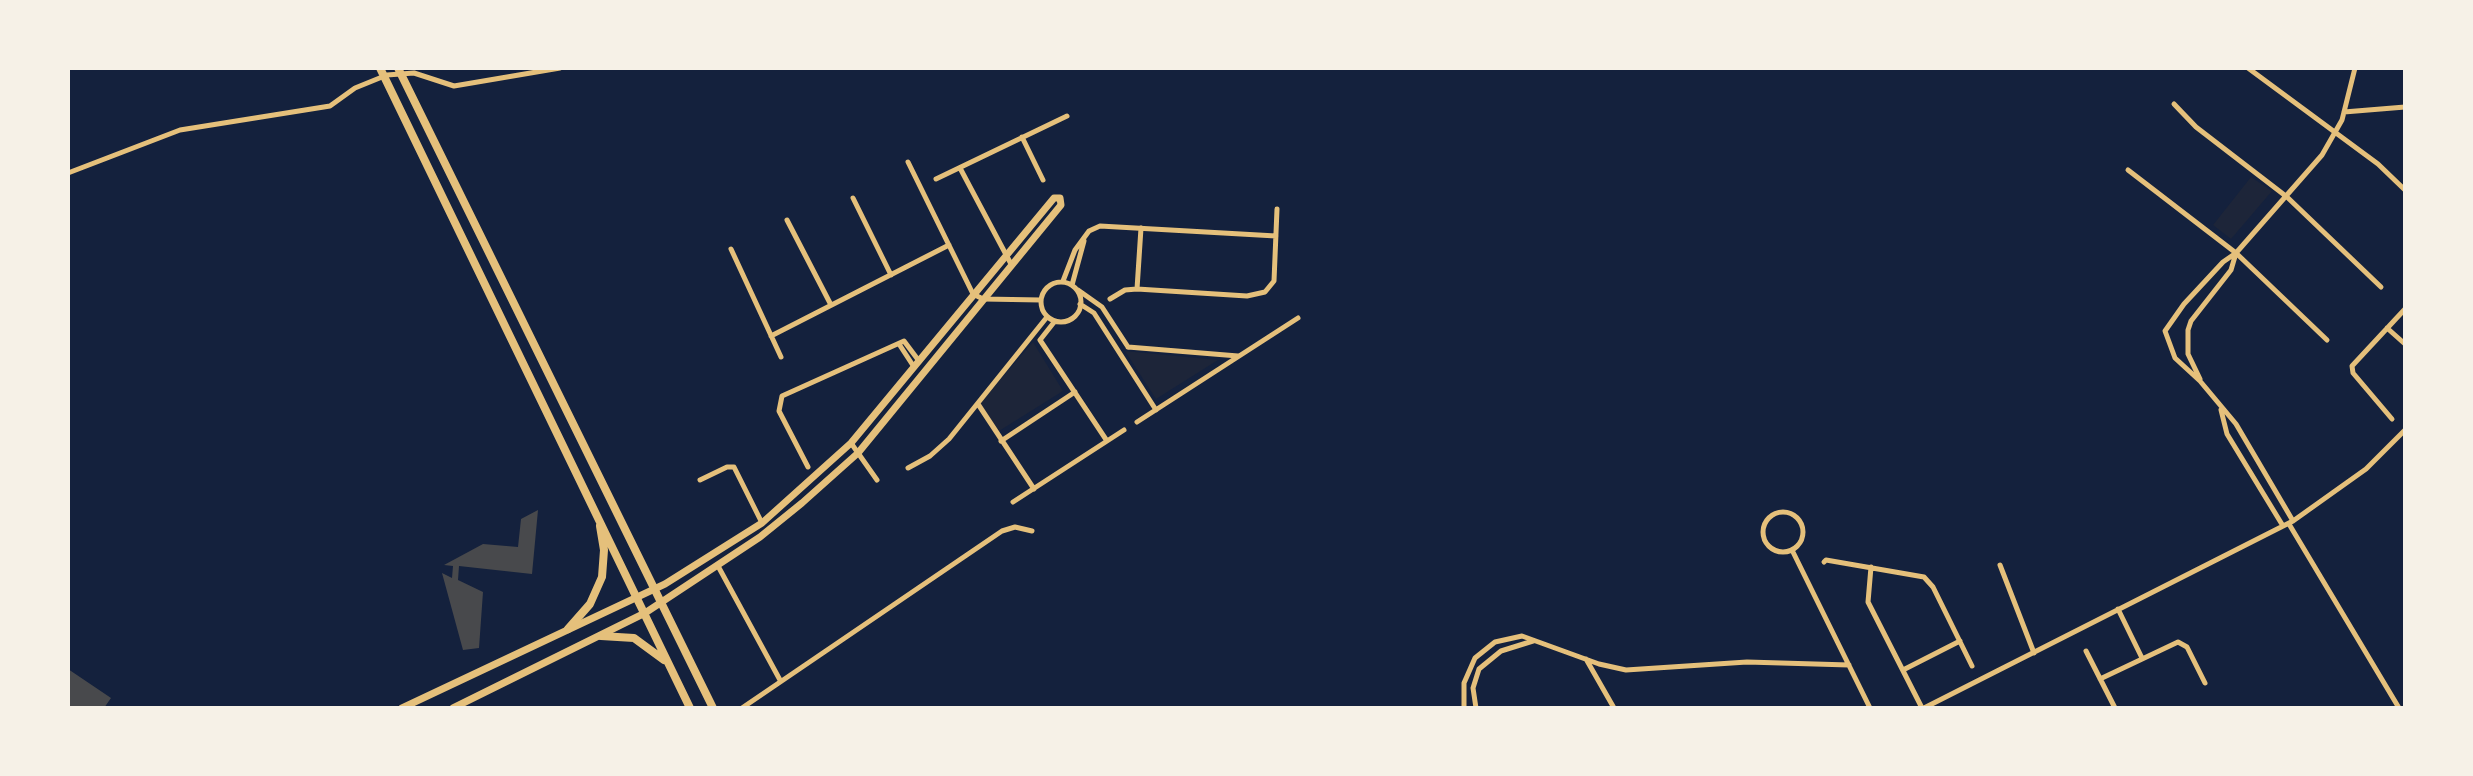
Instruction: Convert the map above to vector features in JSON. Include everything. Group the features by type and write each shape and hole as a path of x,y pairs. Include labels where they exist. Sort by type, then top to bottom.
{"main road":[{"path":"380,68 690,708"},
{"path":"398,68 713,708"},
{"path":"568,629 590,604 602,577 604,550 599,517"},
{"path":"601,636 634,638 668,663"}],"street":[{"path":"68,173 180,130 330,106 355,89 387,75 414,73 454,86 560,68"},
{"path":"2248,68 2378,164 2405,190"},
{"path":"2288,524 2236,425 2200,381 2175,358 2165,335 2167,324 2184,304 2223,262 2236,253 2322,155 2344,112 2355,68"},
{"path":"2174,104 2196,127 2287,197 2381,287"},
{"path":"2344,112 2405,107"},
{"path":"936,179 1067,116"},
{"path":"1022,137 1043,180"},
{"path":"908,162 973,293 983,299 1041,300"},
{"path":"960,168 1011,264"},
{"path":"2128,170 2236,253 2327,340"},
{"path":"402,708 653,590 710,558 762,523 851,443 1050,202 1057,197 1061,200 1061,205 858,453 784,518 718,566 645,613 453,708"},
{"path":"852,198 891,275"},
{"path":"1110,299 1125,290 1136,289 1247,296 1265,292 1274,281 1276,209"},
{"path":"788,220 831,305"},
{"path":"1084,238 1074,287 1080,304 1079,310 1069,320 1055,321 1047,317 1041,300 1046,288 1063,281 1075,250 1084,238 1100,226 1276,236"},
{"path":"1136,289 1141,228"},
{"path":"771,336 949,245"},
{"path":"731,249 781,358"},
{"path":"2200,381 2187,346 2188,330 2195,316 2231,270 2236,253"},
{"path":"1063,281 1098,302 1128,347"},
{"path":"2205,281 2215,290"},
{"path":"1080,304 1094,313 1156,410"},
{"path":"2184,304 2195,316"},
{"path":"2392,419 2353,373 2352,366 2405,309"},
{"path":"908,468 930,456 978,404 1047,317"},
{"path":"1138,422 1298,318"},
{"path":"1040,340 1055,321"},
{"path":"2387,328 2405,344"},
{"path":"1032,335 1040,340 1107,442"},
{"path":"808,467 779,411 780,399 899,344 907,343 916,364"},
{"path":"899,344 916,364"},
{"path":"1120,352 1128,347 1238,356"},
{"path":"1001,440 1074,392"},
{"path":"978,404 1034,489"},
{"path":"2220,406 2227,433 2288,524 2399,708"},
{"path":"1013,502 1125,430"},
{"path":"1871,567 1868,602 1923,708 2288,524 2366,469 2405,430"},
{"path":"851,443 877,480"},
{"path":"700,480 727,467 734,467 762,523"},
{"path":"1791,513 1801,524 1802,538 1792,550 1774,551 1764,541 1763,527 1770,516 1791,513"},
{"path":"742,708 1002,531 1015,527 1032,531"},
{"path":"1792,550 1870,707 1861,708"},
{"path":"1824,562 1826,560 1924,577 1933,587 1972,666"},
{"path":"2000,565 2034,653"},
{"path":"718,566 780,680"},
{"path":"2118,609 2142,658"},
{"path":"1464,708 1464,683 1475,657 1505,638 1522,636 1552,644 1613,667 1639,670 1747,662 1849,665"},
{"path":"1476,708 1473,688 1483,663 1508,648 1533,641"},
{"path":"1903,670 1960,642"},
{"path":"2100,679 2175,642 2182,642 2205,682"},
{"path":"2086,651 2115,708"},
{"path":"1586,659 1614,708"}],"shaded area":[{"path":"2251,177 2272,191 2231,239 2213,225"},
{"path":"1033,342 1063,391 999,431 980,403"},
{"path":"1125,351 1218,360 1156,399"}],"building":[{"path":"538,510 532,574 459,566 458,580 483,592 479,648 463,650 442,573 452,578 453,566 444,565 483,544 518,547 521,519"},
{"path":"68,669 111,698 104,708 68,708"}]}
